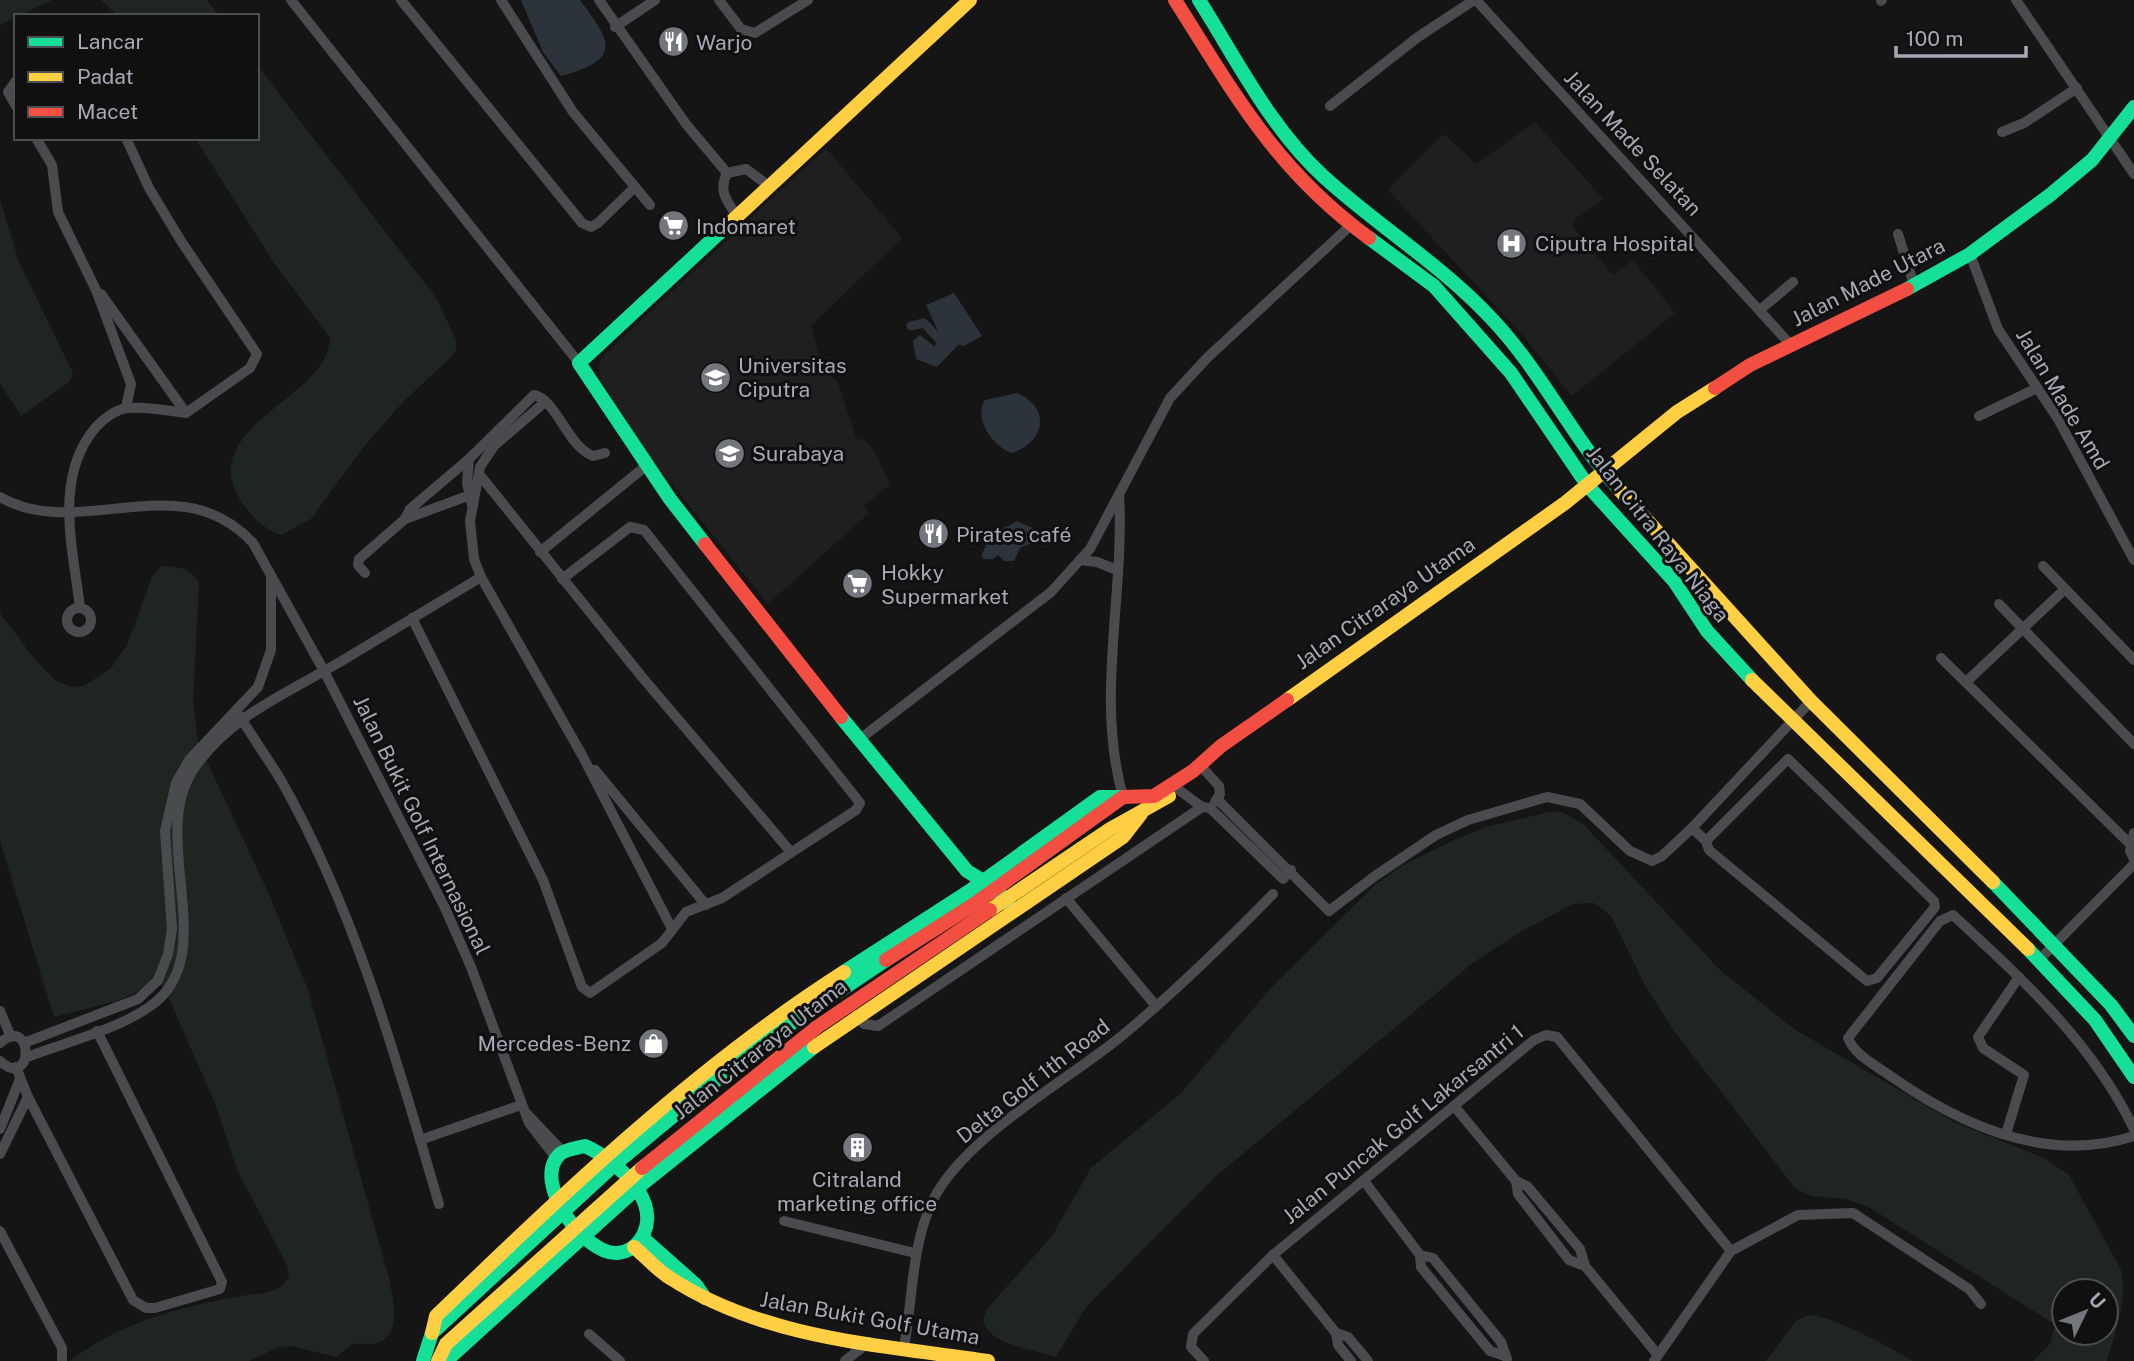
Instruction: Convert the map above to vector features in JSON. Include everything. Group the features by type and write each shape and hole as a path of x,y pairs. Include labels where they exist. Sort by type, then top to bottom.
{"street":[{"path":"291,0 579,363 646,466 860,739 967,871 990,884 1010,905"},
{"path":"401,0 582,223 591,226 598,223 635,187"},
{"path":"500,0 573,112 650,205"},
{"path":"599,0 615,27 686,124 727,173"},
{"path":"615,27 655,0"},
{"path":"719,0 741,29 755,33 808,0"},
{"path":"579,363 970,0"},
{"name":"Jalan Citra Raya Niaga","path":"1175,0 1254,125 1282,161 1310,190 1352,225 1434,286 1511,373 1588,486 1674,581 1725,651 2039,960 2095,1020 2134,1077"},
{"name":"Jalan Citra Raya Niaga","path":"1199,0 1271,115 1297,149 1324,177 1366,212 1446,273 1491,318 1528,361 1603,472 1750,638 2055,944 2111,1005 2134,1036"},
{"path":"1330,106 1418,37 1475,0"},
{"name":"Jalan Made Selatan","path":"1475,0 1790,344"},
{"path":"2016,0 2134,174"},
{"path":"14,84 8,92 14,102"},
{"path":"2002,132 2024,123 2077,88"},
{"name":"Jalan Made Utara","path":"1603,472 1677,412 1750,365 1914,285 1970,254 2092,160 2134,107"},
{"path":"37,140 52,165 58,212 96,290 131,384 126,408"},
{"path":"80,608 70,511 74,462 84,442 99,424 126,408 187,413 250,368 257,354 181,241 149,188 127,140"},
{"path":"727,173 746,169 769,186"},
{"path":"727,173 722,184 723,194 737,216"},
{"path":"860,739 1051,592 1090,548 1170,398 1208,357 1366,212"},
{"path":"1898,234 1914,285"},
{"name":"Jalan Made Amd","path":"1970,254 1998,329 2058,419 2134,560"},
{"path":"1760,309 1793,282"},
{"path":"96,290 187,413"},
{"path":"1979,416 2035,388"},
{"path":"365,573 358,565 359,559 405,519 410,509 470,459 534,395 545,402 583,450 593,456 605,453"},
{"path":"472,498 479,474 494,446 545,402"},
{"path":"470,459 471,540 481,577 582,755 672,929"},
{"path":"540,552 646,466"},
{"name":"Jalan Citraraya Utama","path":"632,1185 856,1015 1010,905 1110,829 1179,790 1197,768 1221,746 1588,486 1603,472"},
{"path":"479,474 562,579 790,851"},
{"path":"1119,494 1109,710 1113,761 1123,797"},
{"name":"Jalan Bukit Golf Internasional","path":"0,497 33,512 143,504 200,509 242,531 253,543 324,671 445,908 471,967 532,1128 559,1155"},
{"path":"405,519 472,498"},
{"path":"412,618 542,880 584,990 593,992 662,943 687,912 722,898 856,810 859,800 649,535 637,526 630,527 562,579"},
{"path":"1080,560 1097,562 1117,570"},
{"path":"2043,566 2134,660"},
{"path":"16,1067 26,1057 97,1031 151,1006 174,978 181,959 184,918 175,832 180,800 194,768 239,715 258,687 269,660 273,613 271,575"},
{"path":"6,1039 24,1043 138,999 158,980 168,954 172,929 165,831 176,783 189,760 239,715 324,671 481,577"},
{"path":"1966,682 2065,589"},
{"path":"1999,604 2134,744"},
{"path":"1941,658 2130,844 2134,859"},
{"path":"1217,799 1291,870 1329,911 1436,835 1468,820 1547,797 1580,804 1630,851 1644,860 1652,861 1662,856 1692,828 1811,701"},
{"path":"239,715 282,783 354,939 439,1204"},
{"path":"582,755 706,905"},
{"path":"1692,828 1706,841 1709,850 1867,981 1877,978 1935,907 1934,901 1878,843 1788,759 1706,841"},
{"path":"856,1015 864,1024 878,1026 1066,898 1206,808 1217,799 1219,786 1197,768"},
{"name":"Jalan Citraraya Utama","path":"423,1361 432,1333 560,1206 611,1161 727,1070 786,1025 990,884 1123,797 1154,796 1197,768"},
{"path":"1179,790 1206,808 1283,879 1291,870"},
{"path":"2130,844 2134,833"},
{"path":"2039,960 2134,864"},
{"path":"967,871 970,898 984,923"},
{"name":"Delta Golf 1th Road","path":"904,1347 915,1253 933,1201 962,1161 1017,1113 1156,1006 1273,894"},
{"path":"1066,898 1156,1006"},
{"path":"2134,1129 2109,1084 2077,1038 2020,977 1953,915 1947,916 1848,1038 1855,1050 1912,1090 1976,1125 2060,1147 2114,1142 2134,1136"},
{"name":"Jalan Citraraya Utama","path":"446,1361 580,1230 817,1027 984,923"},
{"path":"2006,1134 2024,1075 1983,1048 1978,1037 2020,977"},
{"path":"0,1011 6,1039"},
{"path":"0,1027 6,1039"},
{"path":"16,1067 28,1097 133,1300 146,1308 155,1308 220,1289 222,1282 97,1031"},
{"name":"Jalan Puncak Golf Lakarsantri 1","path":"1204,1361 1191,1347 1193,1334 1273,1255 1534,1040 1546,1035 1557,1037 1731,1251"},
{"path":"24,1043 26,1057"},
{"path":"0,1061 6,1066 16,1067"},
{"path":"0,1129 20,1079"},
{"path":"0,1154 28,1097"},
{"path":"1455,1107 1516,1181 1527,1186 1580,1249 1585,1266 1656,1358 1731,1251 1798,1215 1853,1213 1969,1289 1981,1304"},
{"path":"420,1140 524,1109"},
{"path":"585,1146 611,1161 632,1185 649,1213 644,1248 612,1253 601,1250 580,1230 560,1206 548,1179 559,1155 585,1146"},
{"path":"1364,1181 1420,1255 1433,1258 1501,1342 1507,1359"},
{"path":"784,1221 915,1253"},
{"path":"0,1231 62,1348 62,1361"},
{"name":"Jalan Bukit Golf Utama","path":"644,1248 696,1285 705,1298 743,1316 830,1336 988,1361"},
{"path":"1273,1255 1336,1333 1338,1345 1351,1361"},
{"name":"Jalan Citraraya Utama","path":"438,1361 446,1344 528,1278"},
{"path":"1336,1333 1348,1337 1368,1361"},
{"path":"589,1334 620,1361"},
{"path":"830,1336 842,1347 844,1361 869,1342"}],"shaded area":[{"path":"0,0 52,0 23,14 14,14 14,18 0,25"},
{"path":"101,0 207,0 218,14 116,14"},
{"path":"521,0 580,0 604,38 602,56 581,70 561,76 543,52"},
{"path":"259,68 437,299 456,340 456,350 449,359 402,403 362,449 311,519 281,535 258,521 241,501 231,475 235,452 248,433 267,414 309,379 324,359 330,338 274,263 196,140 259,140"},
{"name":"Ciputra Hospital","path":"1535,122 1603,199 1575,219 1573,227 1613,275 1633,260 1675,313 1572,396 1525,338 1388,190 1444,134 1476,164"},
{"name":"Universitas Ciputra","path":"826,148 902,238 811,326 824,374 837,380 857,441 863,438 874,450 890,484 864,506 869,513 768,604 650,457 601,381 600,360"},
{"path":"0,200 19,262 73,373 69,382 21,416 0,383"},
{"path":"954,293 982,336 964,346 958,345 937,367 916,359 913,341 920,335 935,347 938,331 926,305"},
{"path":"1017,393 1036,407 1040,425 1031,442 1011,453 992,438 981,416 985,400"},
{"path":"1017,521 1037,530 1037,541 1020,548 1014,561 1004,561 998,555 993,559 983,559 982,554 987,543 975,542 974,536 992,534"},
{"path":"160,567 186,569 199,581 193,702 198,742 268,892 308,990 389,1278 394,1304 392,1330 380,1342 352,1344 337,1357 290,1346 277,1348 249,1361 70,1361 110,1336 154,1317 200,1304 271,1291 282,1286 289,1276 287,1265 237,1170 216,1106 165,989 159,982 117,1001 54,1017 0,841 0,613 36,661 56,681 72,687 84,686 111,668 127,645 152,577"},
{"path":"1549,812 1562,812 1583,824 1721,971 1794,1029 1954,1122 2044,1158 2069,1175 2121,1270 2123,1293 2120,1314 2120,1277 2050,1277 2050,1321 1867,1206 1845,1199 1811,1196 1795,1188 1672,1028 1645,985 1611,916 1594,903 1573,904 1522,931 1474,962 1215,1177 1086,1307 1056,1357 994,1336 983,1321 987,1309 1052,1236 1091,1168 1180,1094 1271,988 1376,884 1405,864 1486,827"},
{"path":"1808,1315 1846,1326 1913,1361 1766,1361 1796,1321"},
{"path":"2050,1342 2050,1347 2111,1347 2107,1361 2033,1361"}],"waterway":[{"path":"911,326 924,323 939,339"}],"traffic: fast":[{"path":"1199,0 1287,138 1324,177 1430,262 1490,317 1524,358 1584,445 1617,487"},
{"path":"1907,289 1970,254 2050,195 2092,160 2134,107"},
{"path":"705,544 670,499 579,363 731,222"},
{"path":"1369,238 1434,286 1511,373 1588,486 1674,581 1707,631 1752,680"},
{"path":"841,717 967,871 995,888 1013,910"},
{"path":"844,972 968,892 1100,797 1123,797"},
{"path":"1993,882 2111,1005 2134,1036"},
{"path":"2028,949 2095,1020 2134,1077"},
{"path":"423,1361 432,1333 614,1165 759,1045 886,960"},
{"path":"446,1361 636,1189 814,1047"},
{"path":"585,1146 623,1172 642,1198 647,1212 646,1226 638,1243 625,1252 605,1251 591,1243 565,1215 556,1198 552,1181 553,1166 562,1152 585,1146"},
{"path":"643,1238 696,1285 705,1298"}],"traffic: slow":[{"path":"731,222 970,0"},
{"path":"1287,700 1565,503 1677,412 1715,388"},
{"path":"1617,487 1811,701 1993,882"},
{"path":"1752,680 2028,949"},
{"path":"990,910 1110,829 1169,796"},
{"path":"814,1047 1123,837 1141,814"},
{"path":"432,1333 436,1316 632,1134 735,1049 844,972"},
{"path":"438,1361 446,1344 642,1168"},
{"path":"634,1247 670,1278 706,1298 784,1327 865,1344 988,1361"}],"traffic: jam":[{"path":"1175,0 1238,99 1283,158 1336,212 1369,238"},
{"path":"1715,388 1750,365 1907,289"},
{"path":"705,544 841,717"},
{"path":"886,960 973,905 1123,797 1154,796 1193,771 1221,746 1287,700"},
{"path":"642,1168 817,1027 990,910"}],"place":[{"name":"Warjo","path":"673,42"},
{"name":"Indomaret","path":"673,226"},
{"name":"Ciputra Hospital","path":"1512,243"},
{"name":"Universitas Ciputra","path":"715,377"},
{"name":"Surabaya","path":"729,453"},
{"name":"Pirates café","path":"933,534"},
{"name":"Hokky Supermarket","path":"858,584"},
{"name":"Mercedes-Benz","path":"654,1043"},
{"name":"Citraland marketing office","path":"857,1147"}]}
